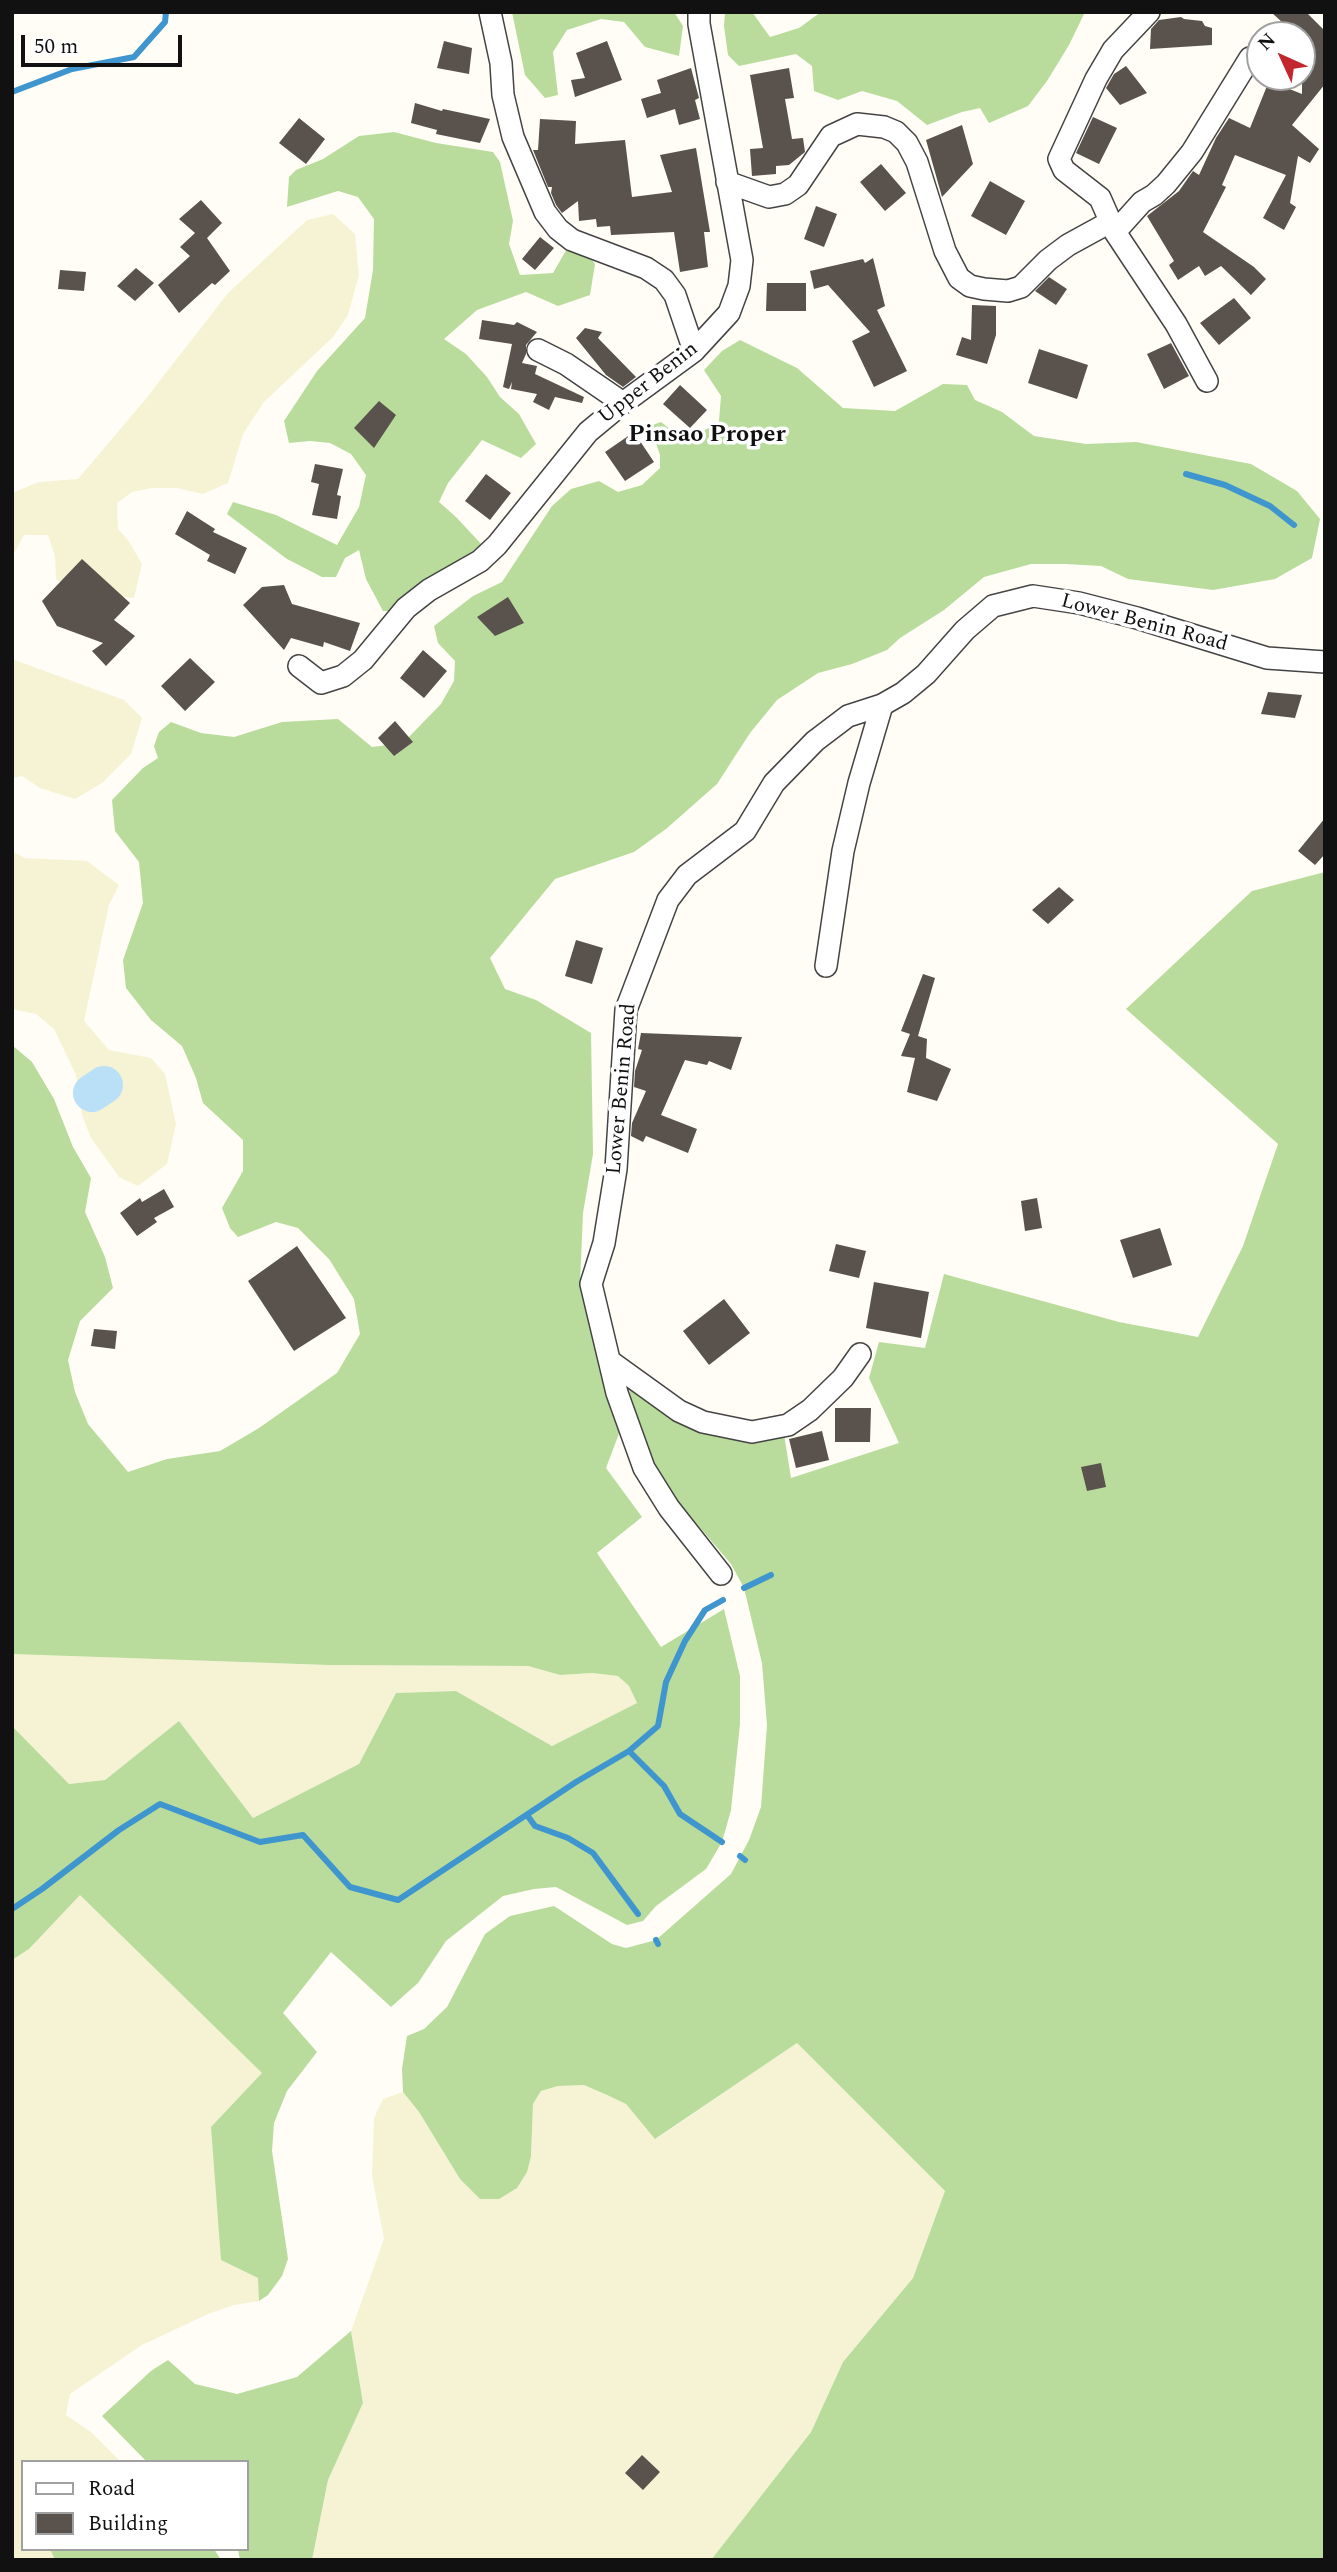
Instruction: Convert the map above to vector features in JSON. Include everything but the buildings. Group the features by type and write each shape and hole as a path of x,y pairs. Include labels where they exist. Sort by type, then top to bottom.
{"street":[{"path":"490,12 513,137 545,212 558,229 572,240 646,268 664,280 675,295 695,351"},
{"name":"Upper Benin","path":"299,666 321,683 343,676 363,660 406,608 429,590 480,561 497,545 588,432 695,351 729,313 739,286 743,260 727,182 699,12"},
{"path":"1149,12 1113,50 1096,79 1059,159 1064,170 1100,198 1113,227 1176,324 1207,381"},
{"path":"727,182 769,197 785,194 798,185 831,136 857,124 884,127 896,132 907,143 917,162 945,251 959,278 970,286 1008,291 1021,287 1048,260 1068,245 1113,227 1166,184 1192,152 1246,64"},
{"path":"538,349 576,370 623,403"},
{"name":"Lower Benin Road","path":"721,1574 669,1508 644,1468 617,1393 591,1284 604,1243 616,1169 626,1010 668,900 687,875 745,831 774,783 815,741 848,716 882,705 903,693 926,674 965,630 993,606 1033,596 1079,603 1267,658 1325,662"},
{"path":"826,966 844,851 859,783 882,705"},
{"path":"611,1362 679,1411 703,1422 752,1432 788,1425 810,1410 843,1378 860,1354"}],"shaded area":[{"path":"333,214 355,234 359,275 348,315 333,337 264,402 243,434 228,483 203,494 177,488 152,488 132,492 117,503 118,529 142,564 134,598 75,592 56,579 55,556 48,535 24,535 12,557 12,493 39,482 78,479 144,401 228,293 307,220"},
{"path":"12,659 124,700 142,718 131,754 102,783 75,799 40,788 22,776 12,778"},
{"path":"12,851 25,858 87,861 119,885 109,905 84,1021 109,1050 151,1058 165,1074 176,1124 167,1164 138,1186 119,1177 91,1138 82,1115 76,1075 54,1029 36,1014 12,1009"},
{"path":"12,1654 328,1665 528,1666 560,1675 592,1673 619,1676 629,1686 637,1703 552,1746 456,1691 396,1693 359,1764 253,1818 179,1721 105,1780 69,1784 12,1726"},
{"path":"80,1894 262,2073 259,2301 234,2305 208,2314 142,2345 70,2394 66,2415 91,2432 119,2460 21,2460 21,2551 51,2551 55,2560 12,2560 12,1960 29,1949"},
{"path":"797,2043 945,2191 913,2278 843,2362 811,2432 711,2560 312,2560 328,2480 363,2403 351,2331 384,2239 372,2176 374,2118 383,2099 403,2092 419,2112 460,2179 531,2156 533,2104 541,2091 558,2086 584,2085 626,2104 656,2139"}],"green space":[{"path":"512,12 674,12 683,26 679,56 645,47 624,22 601,19 567,30 553,52 558,95 545,98 525,75"},
{"path":"725,12 752,12 770,37 799,28 821,12 1085,12 1069,45 1028,106 989,123 980,108 927,125 897,101 862,91 838,100 814,91 812,66 796,54 739,66 728,55"},
{"path":"394,132 436,143 493,152 500,162 513,221 509,244 520,275 553,273 568,247 583,248 595,264 590,295 558,306 526,292 477,310 444,339 466,354 487,377 500,397 519,414 536,444 521,458 482,440 448,483 439,502 483,546 397,611 383,611 366,579 359,550 345,558 336,577 322,577 287,559 227,514 233,502 276,515 337,545 359,507 366,475 351,454 330,443 289,443 284,421 317,371 365,318 373,270 374,219 358,197 338,191 287,207 289,177 296,170 323,159 359,136"},
{"path":"740,340 797,368 843,408 895,411 943,384 967,385 975,400 1002,412 1034,436 1086,444 1136,442 1251,464 1297,491 1320,519 1312,558 1275,579 1213,590 1128,579 1101,566 1031,564 984,577 944,610 900,638 887,650 852,664 818,673 777,700 750,733 717,784 666,829 634,852 555,879 490,958 505,989 536,1000 591,1033 593,1154 583,1213 580,1283 620,1431 606,1468 642,1517 597,1553 661,1647 724,1609 740,1676 740,1724 731,1810 722,1842 706,1869 656,1906 643,1921 627,1925 556,1887 503,1896 446,1941 418,1983 391,2007 331,1952 283,2013 317,2052 287,2091 274,2123 272,2151 288,2259 282,2276 268,2295 259,2301 258,2278 221,2260 211,2127 262,2073 80,1895 29,1949 12,1960 12,1726 69,1784 105,1780 179,1721 253,1818 359,1764 396,1693 456,1691 552,1746 637,1703 629,1686 618,1676 592,1673 560,1675 528,1666 328,1665 12,1654 12,1045 32,1062 54,1099 73,1147 91,1178 85,1212 105,1257 113,1288 80,1321 68,1360 75,1392 88,1424 128,1472 167,1459 220,1451 259,1428 337,1373 360,1334 354,1299 329,1259 298,1228 276,1222 238,1237 230,1228 222,1208 243,1171 243,1140 203,1103 182,1046 151,1020 126,988 123,960 143,903 139,862 115,831 112,800 143,768 158,758 154,746 159,732 171,722 201,733 234,737 282,722 338,719 372,747 403,743 441,704 454,681 455,661 438,643 434,626 473,596 502,582 552,506 571,489 599,481 618,492 642,485 660,468 660,455 650,426 661,422 674,432 691,439 719,421 721,396 704,370 722,351"},
{"path":"1325,872 1325,2560 711,2560 811,2432 843,2362 913,2278 945,2191 797,2043 655,2139 626,2104 584,2085 558,2086 541,2091 533,2104 531,2156 527,2172 517,2188 499,2199 480,2199 460,2179 419,2112 403,2092 402,2069 407,2036 424,2029 447,2007 485,1934 510,1916 554,1906 612,1944 626,1948 656,1940 731,1874 749,1840 761,1807 767,1725 762,1663 744,1588 731,1564 656,1476 636,1420 628,1385 699,1431 751,1442 784,1434 791,1478 899,1443 869,1378 879,1342 925,1348 944,1274 1119,1322 1198,1337 1243,1246 1278,1144 1126,1009 1252,891"},
{"path":"351,2331 363,2403 328,2480 312,2560 240,2560 238,2551 248,2551 248,2460 145,2460 102,2416 151,2371 168,2360 195,2384 237,2394 297,2377"},
{"path":"51,2551 215,2551 221,2560 55,2560"}],"waterway":[{"path":"12,92 72,69 134,57 165,22 166,12"},
{"path":"1186,474 1225,485 1270,506 1294,525"},
{"path":"92,1093 104,1085"},
{"path":"744,1588 771,1575"},
{"path":"12,1909 119,1830 160,1804 260,1842 303,1835 350,1887 398,1900 576,1782 629,1751 658,1726 666,1682 685,1641 705,1610 723,1600"},
{"path":"629,1751 664,1786 680,1814 722,1842"},
{"path":"527,1815 535,1826 568,1838 593,1853 638,1914"},
{"path":"740,1856 745,1860"},
{"path":"656,1940 658,1944"}],"district":[{"name":"Pinsao Proper","path":"707,436"}]}
